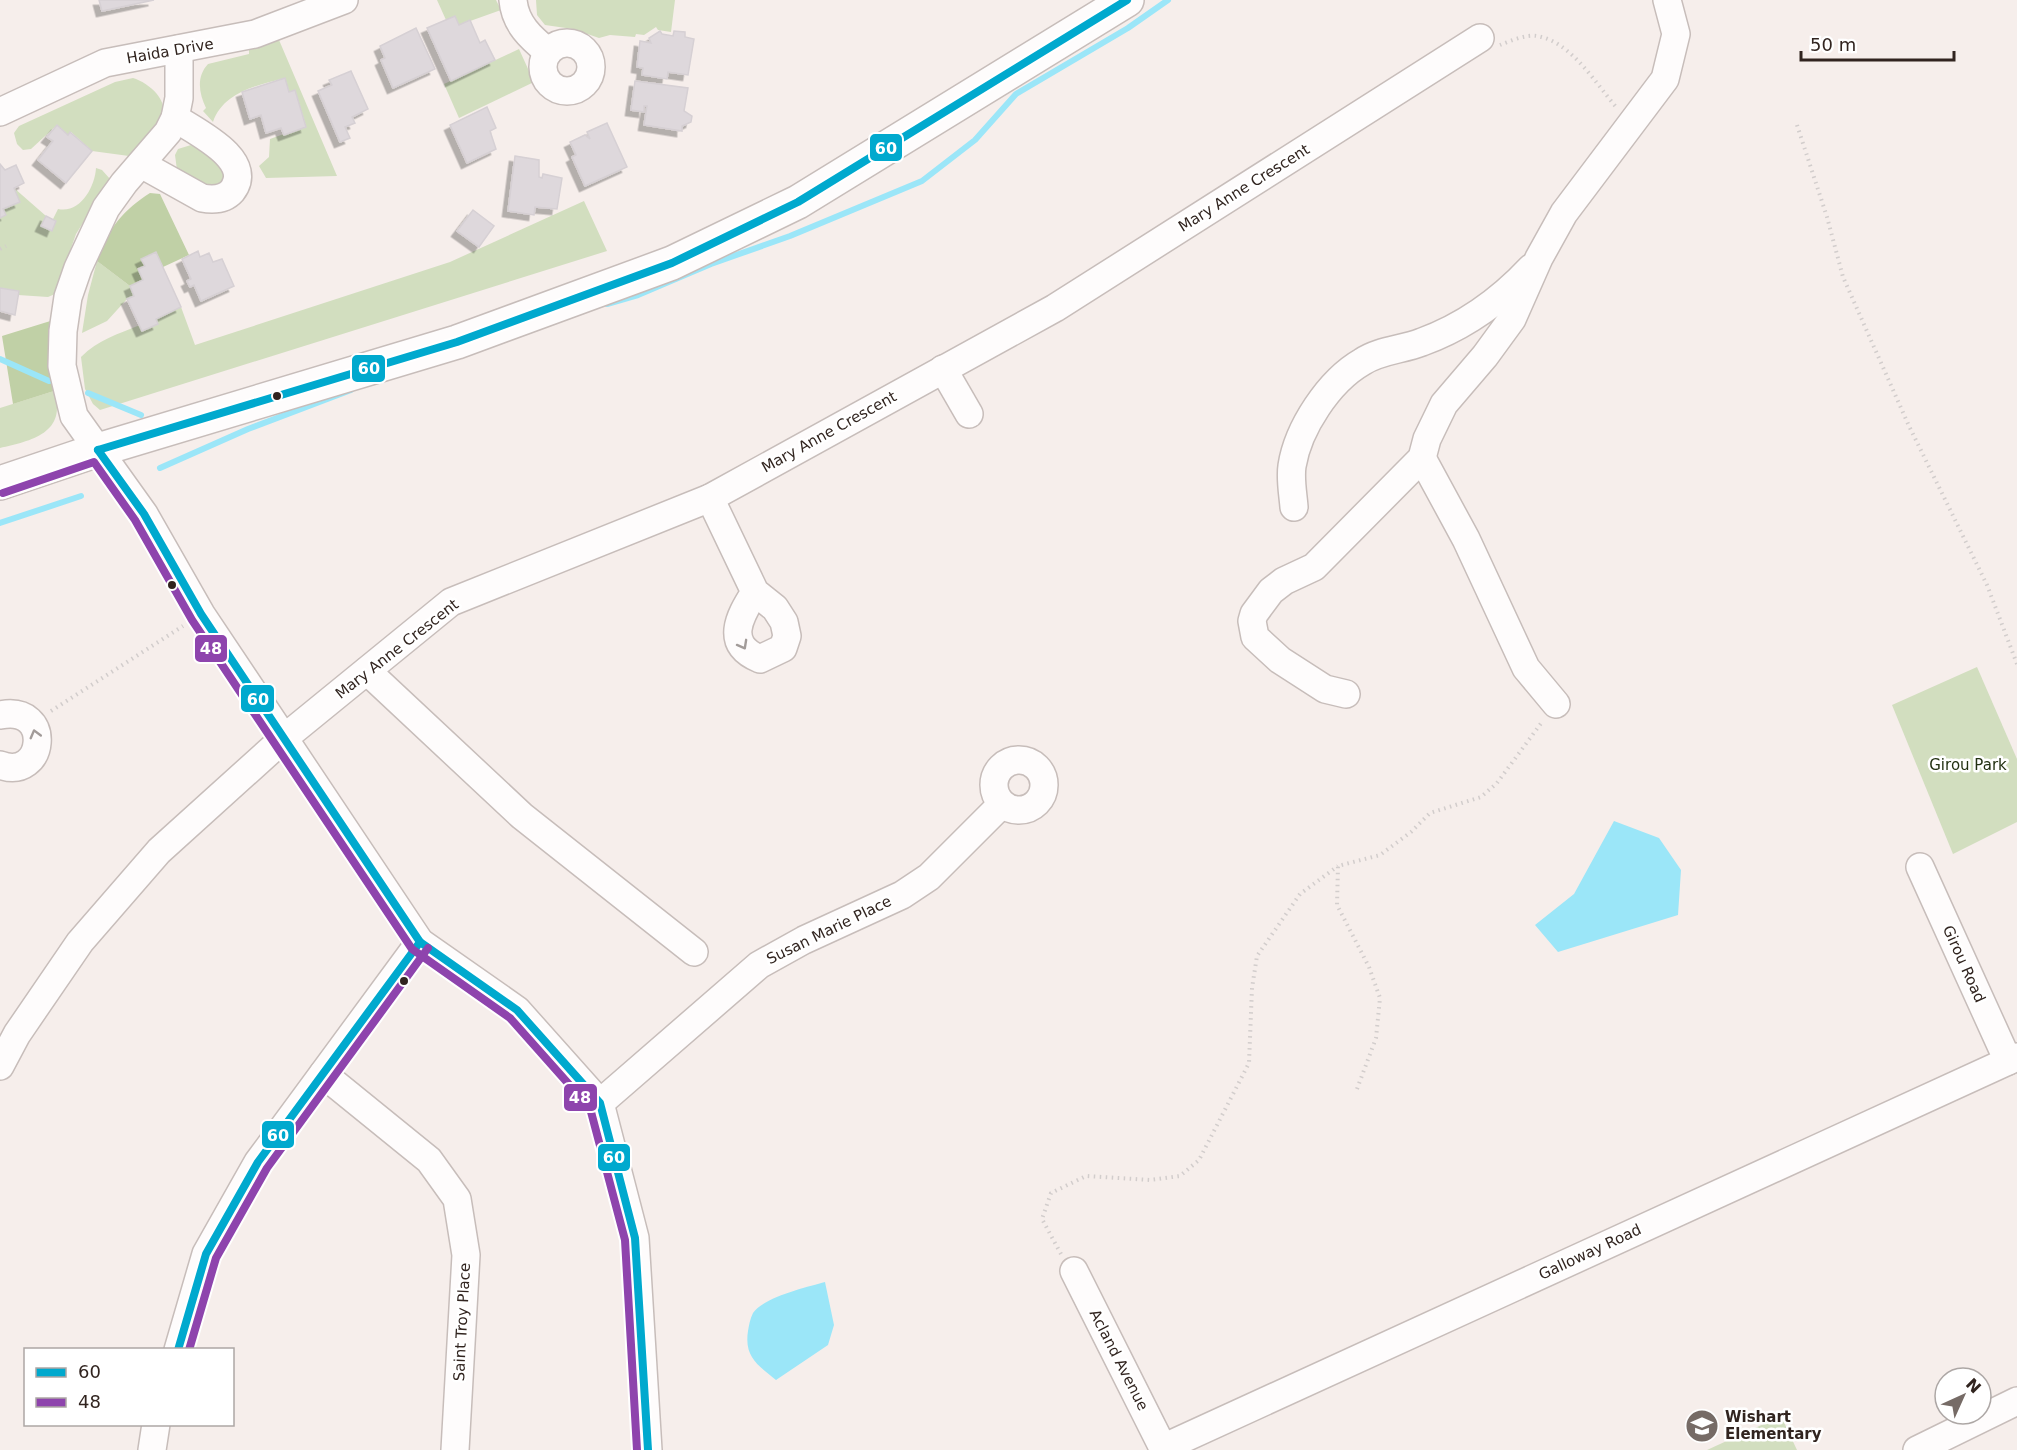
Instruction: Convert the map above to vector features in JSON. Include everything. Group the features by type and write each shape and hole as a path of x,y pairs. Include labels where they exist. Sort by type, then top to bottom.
{"main road":[{"path":"0,483 98,450 457,342 672,263 798,202 1127,0"}],"street":[{"name":"Haida Drive","path":"0,112 105,63 255,34 344,0"},
{"path":"513,0 518,19 528,36 548,52"},
{"path":"1346,694 1325,689 1280,660 1256,637 1252,621 1254,614 1271,591 1284,581 1314,567 1422,458 1427,439 1444,404 1485,357 1512,319 1539,258 1564,213 1665,79 1676,34 1667,0"},
{"name":"Mary Anne Crescent","path":"0,1066 17,1034 80,942 159,851 283,739 451,602 710,498 1055,308 1480,38"},
{"path":"178,49 181,69 175,118 168,132 118,191 93,232 68,297 63,331 62,366 74,416 144,514 201,614 420,942 517,1010 600,1103 635,1238 648,1450"},
{"path":"141,164 202,198 212,200 223,198 231,192 238,172 235,162 228,154 175,118"},
{"path":"1294,507 1292,467 1297,448 1316,410 1346,374 1372,356 1423,342 1473,317 1520,280 1539,258"},
{"path":"943,369 969,414"},
{"path":"1422,458 1466,539 1526,668 1556,704"},
{"path":"710,498 755,592"},
{"path":"367,671 522,816 694,952"},
{"path":"0,715 12,713 23,716 32,723 37,734 38,745 33,756 25,764 14,768 0,765"},
{"name":"Susan Marie Place","path":"600,1103 759,965 804,940 911,889 956,852 1002,804"},
{"name":"Girou Road","path":"1920,867 2012,1059"},
{"path":"179,1348 206,1254 258,1162 420,942"},
{"name":"Galloway Road","path":"1164,1449 2012,1059"},
{"name":"Saint Troy Place","path":"322,1074 429,1160 457,1199 466,1255 455,1450"},
{"name":"Acland Avenue","path":"1074,1271 1164,1449"},
{"path":"1917,1450 2017,1401"},
{"path":"152,1450 156,1426"}],"path":[{"path":"1480,38 1493,48 1512,40 1535,35 1555,42 1575,59 1631,125"},
{"path":"1797,125 1827,217 1843,277 1909,426 1987,585 2017,664"},
{"path":"0,249 6,246"},
{"path":"32,723 201,614"},
{"path":"1074,1271 1042,1219 1051,1193 1086,1176 1150,1180 1180,1176 1199,1160 1249,1063 1251,988 1257,956 1300,894 1338,866 1380,855 1411,832 1430,813 1471,802 1489,791 1556,704"},
{"path":"1338,866 1337,905 1369,967 1380,998 1376,1038 1357,1089"}],"green space":[{"path":"437,0 496,0 501,10 459,25 455,16 446,20"},
{"path":"536,0 675,0 671,32 658,30 656,27 644,35 636,34 635,37 610,35 599,38 573,29 545,25 537,15"},
{"path":"279,40 337,176 266,178 259,166 269,157 270,139 306,126 295,91 289,92 285,78 253,87 233,97 225,103 213,122 203,111 206,108 200,91 200,80 208,64 249,54 249,49"},
{"path":"519,49 534,82 459,118 444,84"},
{"path":"133,78 152,88 161,100 163,113 154,130 129,156 92,151 71,132 68,135 57,125 31,149 23,150 17,144 14,133 19,126 115,82"},
{"path":"191,145 223,164 227,175 221,186 208,189 177,170 175,155 178,149"},
{"path":"96,168 102,170 110,179 76,234 55,294 48,297 18,295 19,291 0,288 0,218 6,215 3,209 20,202 14,188 46,216 41,226 52,231 56,221 53,219 58,209 73,207 85,198 93,183"},
{"path":"150,193 160,194 189,255 163,267 156,252 142,259 145,266 138,269 143,280 130,286 97,261 105,240 117,222"},
{"path":"584,201 607,251 100,410 93,404 85,389 81,357 88,351 109,338 140,325 143,331 158,324 156,319 181,307 195,345 450,262"},
{"path":"97,261 130,286 134,296 127,299 107,321 82,333 88,295"},
{"path":"60,318 52,374 54,391 13,404 2,336"},
{"path":"54,391 57,405 56,417 51,426 34,438 0,448 0,408"},
{"name":"Girou Park","path":"1977,667 2017,759 2017,822 1953,854 1892,705"},
{"path":"1781,1416 1797,1450 1707,1450"}],"water":[{"path":"1614,821 1659,838 1681,870 1678,915 1558,952 1535,925 1574,894"},
{"path":"825,1282 834,1325 828,1345 776,1380 758,1365 750,1354 747,1340 753,1313 776,1297"}],"building":[{"path":"99,0 154,0 102,11"},
{"path":"455,16 459,25 470,20 480,43 485,40 495,60 451,81 427,28"},
{"path":"416,28 435,69 393,88 381,60 385,58 380,46"},
{"path":"660,31 662,34 673,36 674,31 685,32 685,37 694,39 688,75 668,72 667,79 642,75 643,68 637,67 640,41 651,43 649,38"},
{"path":"351,71 368,109 352,117 355,123 345,127 350,138 340,142 318,91 332,85 329,80"},
{"path":"285,78 289,92 295,90 306,127 284,135 281,128 266,133 261,115 250,119 242,92"},
{"path":"635,81 688,88 684,111 692,116 691,122 682,126 682,131 644,125 647,106 644,106 644,112 631,110"},
{"path":"487,107 496,128 490,131 496,149 467,163 450,125"},
{"path":"607,123 627,167 585,186 572,157 576,155 570,142 585,135 590,139 587,132"},
{"path":"57,125 68,135 70,132 92,151 66,183 38,160 53,141 47,137"},
{"path":"515,156 539,160 539,177 542,178 543,174 562,178 557,209 535,207 534,215 508,211"},
{"path":"0,164 5,170 16,165 24,183 14,188 20,202 3,209 6,215 0,218"},
{"path":"473,210 494,226 479,247 457,231"},
{"path":"46,216 56,221 52,231 41,226"},
{"path":"198,251 200,257 209,253 213,262 222,259 234,286 201,301 194,285 190,287 187,281 191,279 182,259"},
{"path":"156,252 181,307 156,319 158,324 142,331 127,299 134,296 130,286 143,280 138,269 145,266 141,259"},
{"path":"0,288 19,291 15,315 0,311"}],"waterway":[{"path":"607,304 638,295 711,264 790,236 922,181 975,140 1016,94 1128,28 1168,0"},
{"path":"0,359 49,381"},
{"path":"160,468 248,429 351,390"},
{"path":"88,393 141,415"},
{"path":"0,523 81,496"}],"transit line":[{"name":"60","path":"98,450 457,342 672,263 798,202 1127,0"},
{"name":"60","path":"98,450 144,514 201,614 420,942 517,1010 600,1103 635,1238 648,1450"},
{"name":"48","path":"3,493 94,462 135,520 192,620 412,949 510,1018 590,1108 625,1240 637,1450"},
{"name":"60","path":"179,1348 206,1254 258,1162 420,942"},
{"name":"48","path":"190,1348 216,1258 267,1168 428,948"}],"place":[{"name":"Wishart Elementary","path":"1702,1426"}]}
